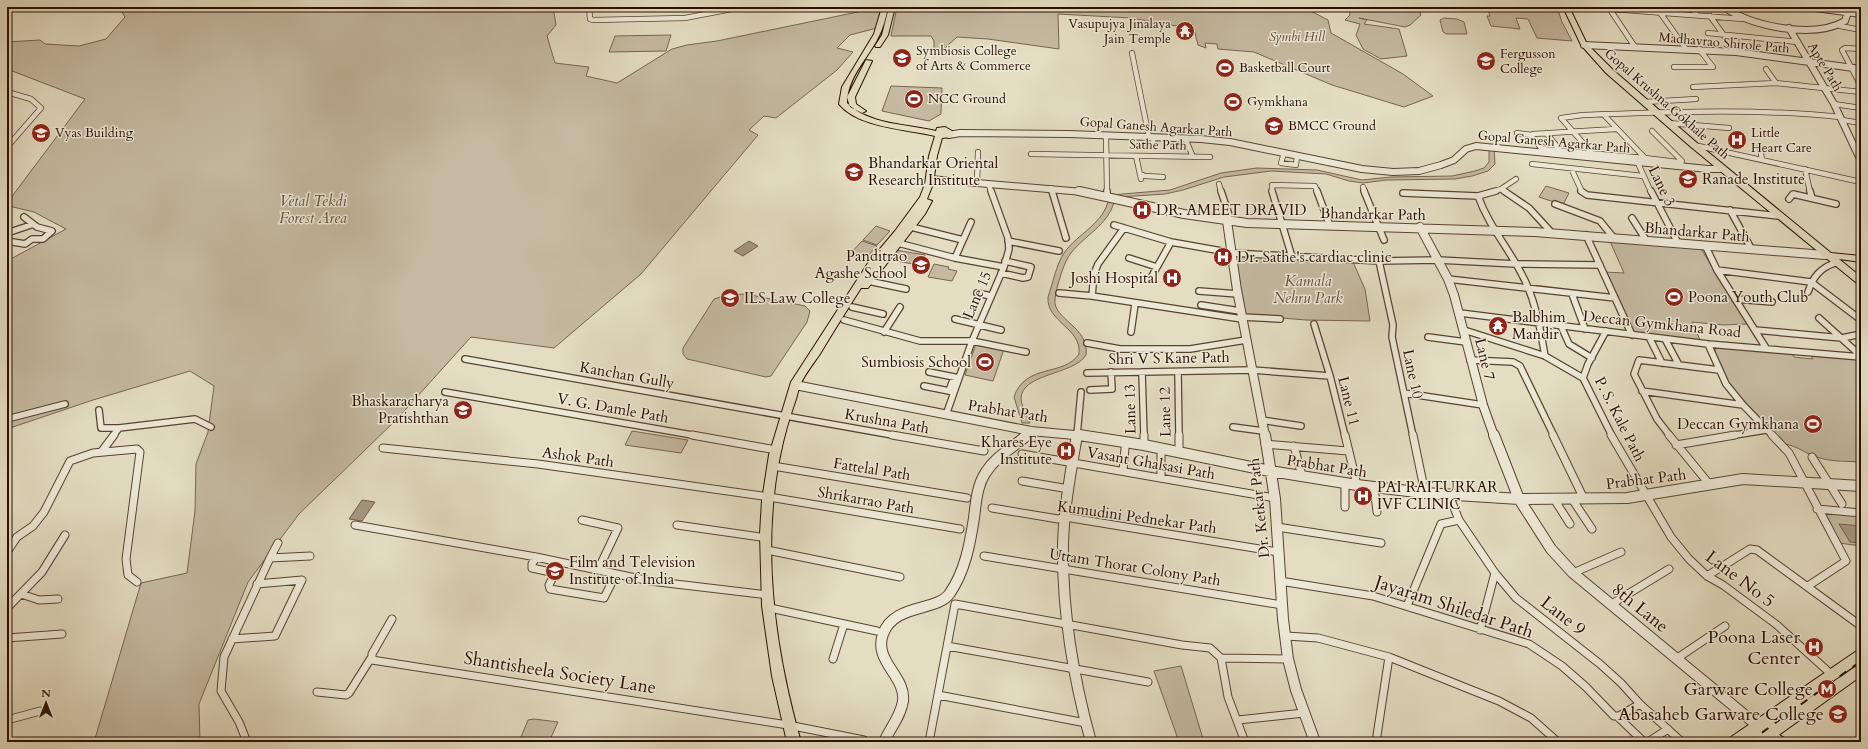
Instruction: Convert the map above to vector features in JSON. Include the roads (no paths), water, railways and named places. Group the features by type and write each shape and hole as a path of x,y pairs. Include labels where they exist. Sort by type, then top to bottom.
{"main road":[{"path":"885,7 877,35 854,70 844,93 843,104 848,110 861,117 944,133"},
{"path":"892,7 885,35 862,71 852,93 851,102 860,111 871,115 944,133"},
{"name":"Gopal Krushna Gokhale Path","path":"1566,7 1584,45 1610,71 1668,123 1827,258 1861,282"},
{"path":"796,390 844,320 868,281 921,214 930,198 944,133"},
{"path":"794,742 788,725 779,685 768,595 767,544 772,466 785,417 796,390 870,265 898,233 920,204 933,179"},
{"path":"1827,258 1861,259"},
{"path":"1848,272 1844,261 1851,258"},
{"path":"1736,742 1861,654"},
{"path":"1763,738 1861,669"},
{"path":"1758,726 1763,738"},
{"path":"1763,738 1780,742"}],"street":[{"path":"589,7 591,20 685,18 742,7"},
{"path":"1656,7 1658,12 1686,48"},
{"path":"1692,7 1697,15"},
{"path":"1724,7 1743,19"},
{"path":"1806,7 1859,14"},
{"path":"1855,7 1859,14"},
{"path":"1635,46 1611,11 1612,9 1743,19 1789,28 1819,30 1840,26 1861,30"},
{"path":"1840,26 1847,19 1848,12"},
{"path":"1710,16 1736,52"},
{"name":"Apte Path","path":"1789,28 1834,104 1861,160"},
{"path":"1708,33 1798,42"},
{"name":"Madhavrao Shirole Path","path":"1584,45 1686,48 1736,52 1861,69"},
{"path":"1861,49 1843,48 1851,68 1861,86"},
{"path":"1674,67 1713,67 1699,49"},
{"path":"1132,53 1154,145"},
{"path":"1766,69 1776,82"},
{"path":"1693,87 1776,82 1861,92"},
{"path":"7,92 27,98 39,104 41,108 7,147"},
{"path":"1644,102 1696,99"},
{"path":"1834,104 1861,108"},
{"path":"1592,153 1561,118 1656,112 1787,111 1841,118 1861,123"},
{"path":"1604,115 1645,158"},
{"path":"1668,123 1728,128"},
{"path":"1517,133 1532,134 1616,129"},
{"path":"1532,134 1542,149 1645,158 1682,165 1682,161 1652,131"},
{"name":"Gopal Ganesh Agarkar Path","path":"944,133 1106,135 1185,138 1230,142 1287,155 1362,169 1393,172 1419,171 1441,165 1454,160 1466,149 1476,146 1723,169"},
{"path":"1546,133 1560,150"},
{"path":"1106,135 1108,196"},
{"path":"1185,138 1193,157"},
{"path":"1694,145 1861,182"},
{"path":"1760,146 1762,160"},
{"path":"977,184 978,152"},
{"name":"Sathe Path","path":"1031,154 1210,157"},
{"path":"1287,155 1281,163 1296,166 1297,157"},
{"path":"1136,156 1140,177 1163,177"},
{"name":"Lane 3","path":"1637,161 1643,176 1678,243"},
{"path":"1532,164 1643,176"},
{"path":"1571,168 1581,191 1585,194 1779,216"},
{"path":"1805,169 1812,198"},
{"name":"Bhandarkar Path","path":"933,179 989,185 1076,190 1184,214 1227,220 1283,225 1420,227 1586,235 1706,245 1827,258"},
{"path":"1403,193 1478,196 1501,190 1516,179"},
{"path":"1218,184 1229,215 1227,220"},
{"path":"1292,257 1271,187 1275,184 1315,186 1330,226"},
{"name":"Lane 15","path":"952,392 1001,273 1009,249 1008,241 989,185"},
{"path":"1363,186 1384,240"},
{"path":"1051,188 1066,238"},
{"path":"1501,190 1531,211 1552,233"},
{"path":"1789,199 1793,194 1836,204"},
{"path":"1478,196 1483,211 1516,264 1528,289 1540,322 1545,356"},
{"path":"1555,204 1602,222 1613,237"},
{"path":"1730,210 1752,250"},
{"path":"7,241 25,244 32,239 43,239 52,231 39,229 31,225 24,217"},
{"path":"1632,218 1646,240"},
{"name":"Dr. Ketkar Path","path":"1227,220 1241,316 1275,498 1280,581 1288,659 1294,685 1315,742"},
{"path":"955,258 971,222"},
{"path":"7,233 31,225"},
{"path":"1114,225 1171,242 1231,253 1379,261 1438,260 1516,264 1600,264"},
{"path":"911,227 963,240"},
{"name":"Lane 7","path":"1420,227 1448,279 1460,313 1470,360 1482,405 1498,450 1519,499"},
{"path":"1092,296 1094,274 1098,264 1124,228"},
{"path":"1586,235 1632,335"},
{"path":"1008,241 1060,251"},
{"path":"1152,276 1171,242"},
{"path":"898,243 955,258 1004,264 1014,262 1031,267 1028,277 1023,278 1001,273"},
{"path":"1706,245 1718,270 1766,348"},
{"path":"1129,258 1157,267"},
{"path":"1808,292 1811,282 1827,258"},
{"name":"Lane 10","path":"1379,261 1393,325 1392,337 1425,493"},
{"path":"1009,275 1014,262"},
{"path":"1718,270 1811,282 1861,320"},
{"path":"1448,279 1615,298"},
{"path":"868,281 906,289"},
{"path":"1199,291 1238,294"},
{"path":"977,293 991,296"},
{"path":"1059,293 1092,296 1135,304 1280,319"},
{"path":"1572,294 1585,329"},
{"path":"1735,299 1772,302"},
{"path":"1131,332 1135,304"},
{"path":"1201,305 1241,316"},
{"path":"852,307 883,314"},
{"path":"884,332 900,307"},
{"name":"Deccan Gymkhana Road","path":"1460,313 1708,344 1861,356"},
{"path":"1819,318 1861,356"},
{"path":"844,320 920,341 972,341 1026,352"},
{"path":"955,320 1001,330"},
{"name":"Lane 11","path":"1314,324 1330,376 1357,485"},
{"path":"1561,326 1569,344 1592,358"},
{"path":"1464,330 1545,356 1583,378"},
{"path":"1755,330 1842,338 1861,334"},
{"name":"P. S. Kale Path","path":"1606,331 1583,378 1617,446 1646,496"},
{"path":"1428,337 1466,342"},
{"path":"1649,337 1662,363"},
{"path":"1665,339 1679,365"},
{"path":"1087,343 1120,349 1190,349 1246,340"},
{"path":"1708,344 1726,384 1743,405 1789,453 1817,509 1846,561 1808,586"},
{"name":"Kanchan Gully","path":"465,359 785,417"},
{"path":"1470,360 1513,362 1520,366 1584,499"},
{"path":"1710,485 1676,445 1657,419 1634,374 1638,360 1719,370"},
{"name":"Shri V S Kane Path","path":"1087,373 1252,370 1330,376"},
{"path":"929,372 957,377"},
{"path":"1090,390 1109,390 1112,388 1111,372"},
{"name":"Lane 13","path":"1142,372 1144,445"},
{"name":"Lane 12","path":"1178,372 1179,451"},
{"path":"924,386 952,392 946,415"},
{"name":"Prabhat Path","path":"796,390 1031,431 1078,435 1144,445 1270,471 1357,485 1425,493 1519,499 1627,498 1743,479 1803,481 1861,486"},
{"name":"V. G. Damle Path","path":"445,392 776,450"},
{"path":"1081,392 1078,435 1072,463 1065,517 1065,569 1068,624 1075,669 1086,723 1092,742"},
{"path":"1642,392 1743,405"},
{"path":"1404,393 1482,405"},
{"path":"7,419 65,404"},
{"path":"99,410 101,428 118,428 195,419 211,427"},
{"name":"Krushna Path","path":"785,417 984,451"},
{"path":"1261,420 1301,426"},
{"path":"1233,427 1263,431"},
{"path":"102,452 118,428"},
{"path":"1676,445 1766,430"},
{"path":"884,742 900,712 903,695 900,686 885,664 882,650 882,635 888,625 900,614 933,604 947,596 960,576 969,546 982,479 1002,455 1023,440 1031,431"},
{"path":"1265,444 1348,451"},
{"path":"1294,446 1302,476"},
{"name":"Ashok Path","path":"383,448 538,464 769,497"},
{"path":"1123,471 1125,448"},
{"path":"7,552 17,537 33,526 44,512 70,461 76,458 102,452 135,449 139,450 140,452 126,559 128,575 137,582"},
{"name":"Vasant Ghalsasi Path","path":"1022,454 1275,498"},
{"path":"1160,477 1162,454"},
{"path":"1812,457 1842,504"},
{"name":"Fattelal Path","path":"772,466 966,498"},
{"path":"1022,481 1069,489"},
{"path":"1345,483 1345,507"},
{"path":"1374,487 1377,512"},
{"name":"Lane 9","path":"1449,495 1459,520 1495,573 1516,598 1600,664 1621,683 1640,704 1682,742"},
{"name":"Lane No 5","path":"1646,496 1671,537 1689,559 1707,576 1723,585 1777,625 1831,674"},
{"name":"Shrikarrao Path","path":"769,497 960,529"},
{"name":"8th Lane","path":"1519,499 1551,549 1573,574 1758,726"},
{"path":"1554,499 1570,524"},
{"path":"1572,499 1592,529"},
{"name":"Kumudini Pednekar Path","path":"992,508 1058,519 1065,517 1278,552"},
{"path":"1817,509 1861,513"},
{"path":"582,520 618,528 598,570"},
{"path":"1407,606 1442,524 1459,520"},
{"path":"355,525 536,557 650,581 768,595"},
{"path":"677,525 767,544 900,577"},
{"path":"1277,526 1381,543"},
{"path":"7,608 42,572 65,535"},
{"path":"247,742 239,722 221,691 224,657 278,543"},
{"path":"1707,576 1750,549 1756,550 1808,586 1861,626"},
{"path":"1573,574 1621,552"},
{"path":"270,558 310,556"},
{"name":"Uttam Thorat Colony Path","path":"984,556 1282,605"},
{"path":"536,557 532,564 532,568 554,573 550,589 594,598 604,598 616,574"},
{"path":"1610,605 1669,570"},
{"path":"1480,630 1495,573"},
{"path":"232,639 275,636 302,580 258,584"},
{"name":"Jayaram Shiledar Path","path":"1280,581 1360,593 1529,644 1562,666 1644,742"},
{"path":"21,594 38,600 52,601 58,599"},
{"path":"929,742 955,604 1182,645 1205,647 1214,651 1221,658 1228,697 1238,720 1245,742"},
{"path":"770,608 877,631"},
{"path":"317,692 346,695 349,693 371,658 392,619"},
{"path":"833,659 844,624"},
{"path":"1676,659 1725,626"},
{"path":"7,638 62,634"},
{"path":"1286,636 1318,638 1389,657 1499,701 1530,718 1558,742"},
{"path":"947,646 1148,682"},
{"path":"1376,742 1389,657"},
{"name":"Shantisheela Society Lane","path":"371,658 372,660 788,725 864,740"},
{"path":"1221,658 1288,659"},
{"path":"938,695 1086,723"},
{"path":"1618,717 1640,704"},
{"path":"7,720 40,711"},
{"path":"1238,720 1304,713"},
{"path":"1648,742 1668,729"}],"railway":[{"path":"1749,742 1861,661"}],"place":[{"name":"Vasupujya Jinalaya Jain Temple","path":"1185,31"},
{"name":"Symbiosis College of Arts & Commerce","path":"902,58"},
{"name":"Fergusson College","path":"1486,61"},
{"name":"Basketball Court","path":"1225,68"},
{"name":"NCC Ground","path":"914,99"},
{"name":"Gymkhana","path":"1233,102"},
{"name":"BMCC Ground","path":"1274,126"},
{"name":"Vyas Building","path":"41,133"},
{"name":"Little Heart Care","path":"1737,140"},
{"name":"Bhandarkar Oriental Research Institute","path":"854,172"},
{"name":"Ranade Institute","path":"1688,179"},
{"name":"DR. AMEET DRAVID","path":"1142,210"},
{"name":"Dr. Sathe's cardiac clinic","path":"1223,257"},
{"name":"Panditrao Agashe School","path":"921,265"},
{"name":"Joshi Hospital","path":"1172,278"},
{"name":"Poona Youth Club","path":"1674,297"},
{"name":"ILS Law College","path":"730,298"},
{"name":"Balbhim Mandir","path":"1498,326"},
{"name":"Sumbiosis School","path":"985,362"},
{"name":"Bhaskaracharya Pratishthan","path":"463,410"},
{"name":"Deccan Gymkhana","path":"1813,424"},
{"name":"Khares Eye Institute","path":"1066,451"},
{"name":"PAI RAITURKAR IVF CLINIC","path":"1363,496"},
{"name":"Film and Television Institute of India","path":"555,571"},
{"name":"Poona Laser Center","path":"1814,647"},
{"name":"Garware College","path":"1827,689"},
{"name":"Abasaheb Garware College","path":"1838,714"}],"park label":[{"name":"Symbi Hill","path":"1297,37"},
{"name":"Vetal Tekdi Forest Area","path":"313,210"},
{"name":"Kamala Nehru Park","path":"1308,290"}]}
